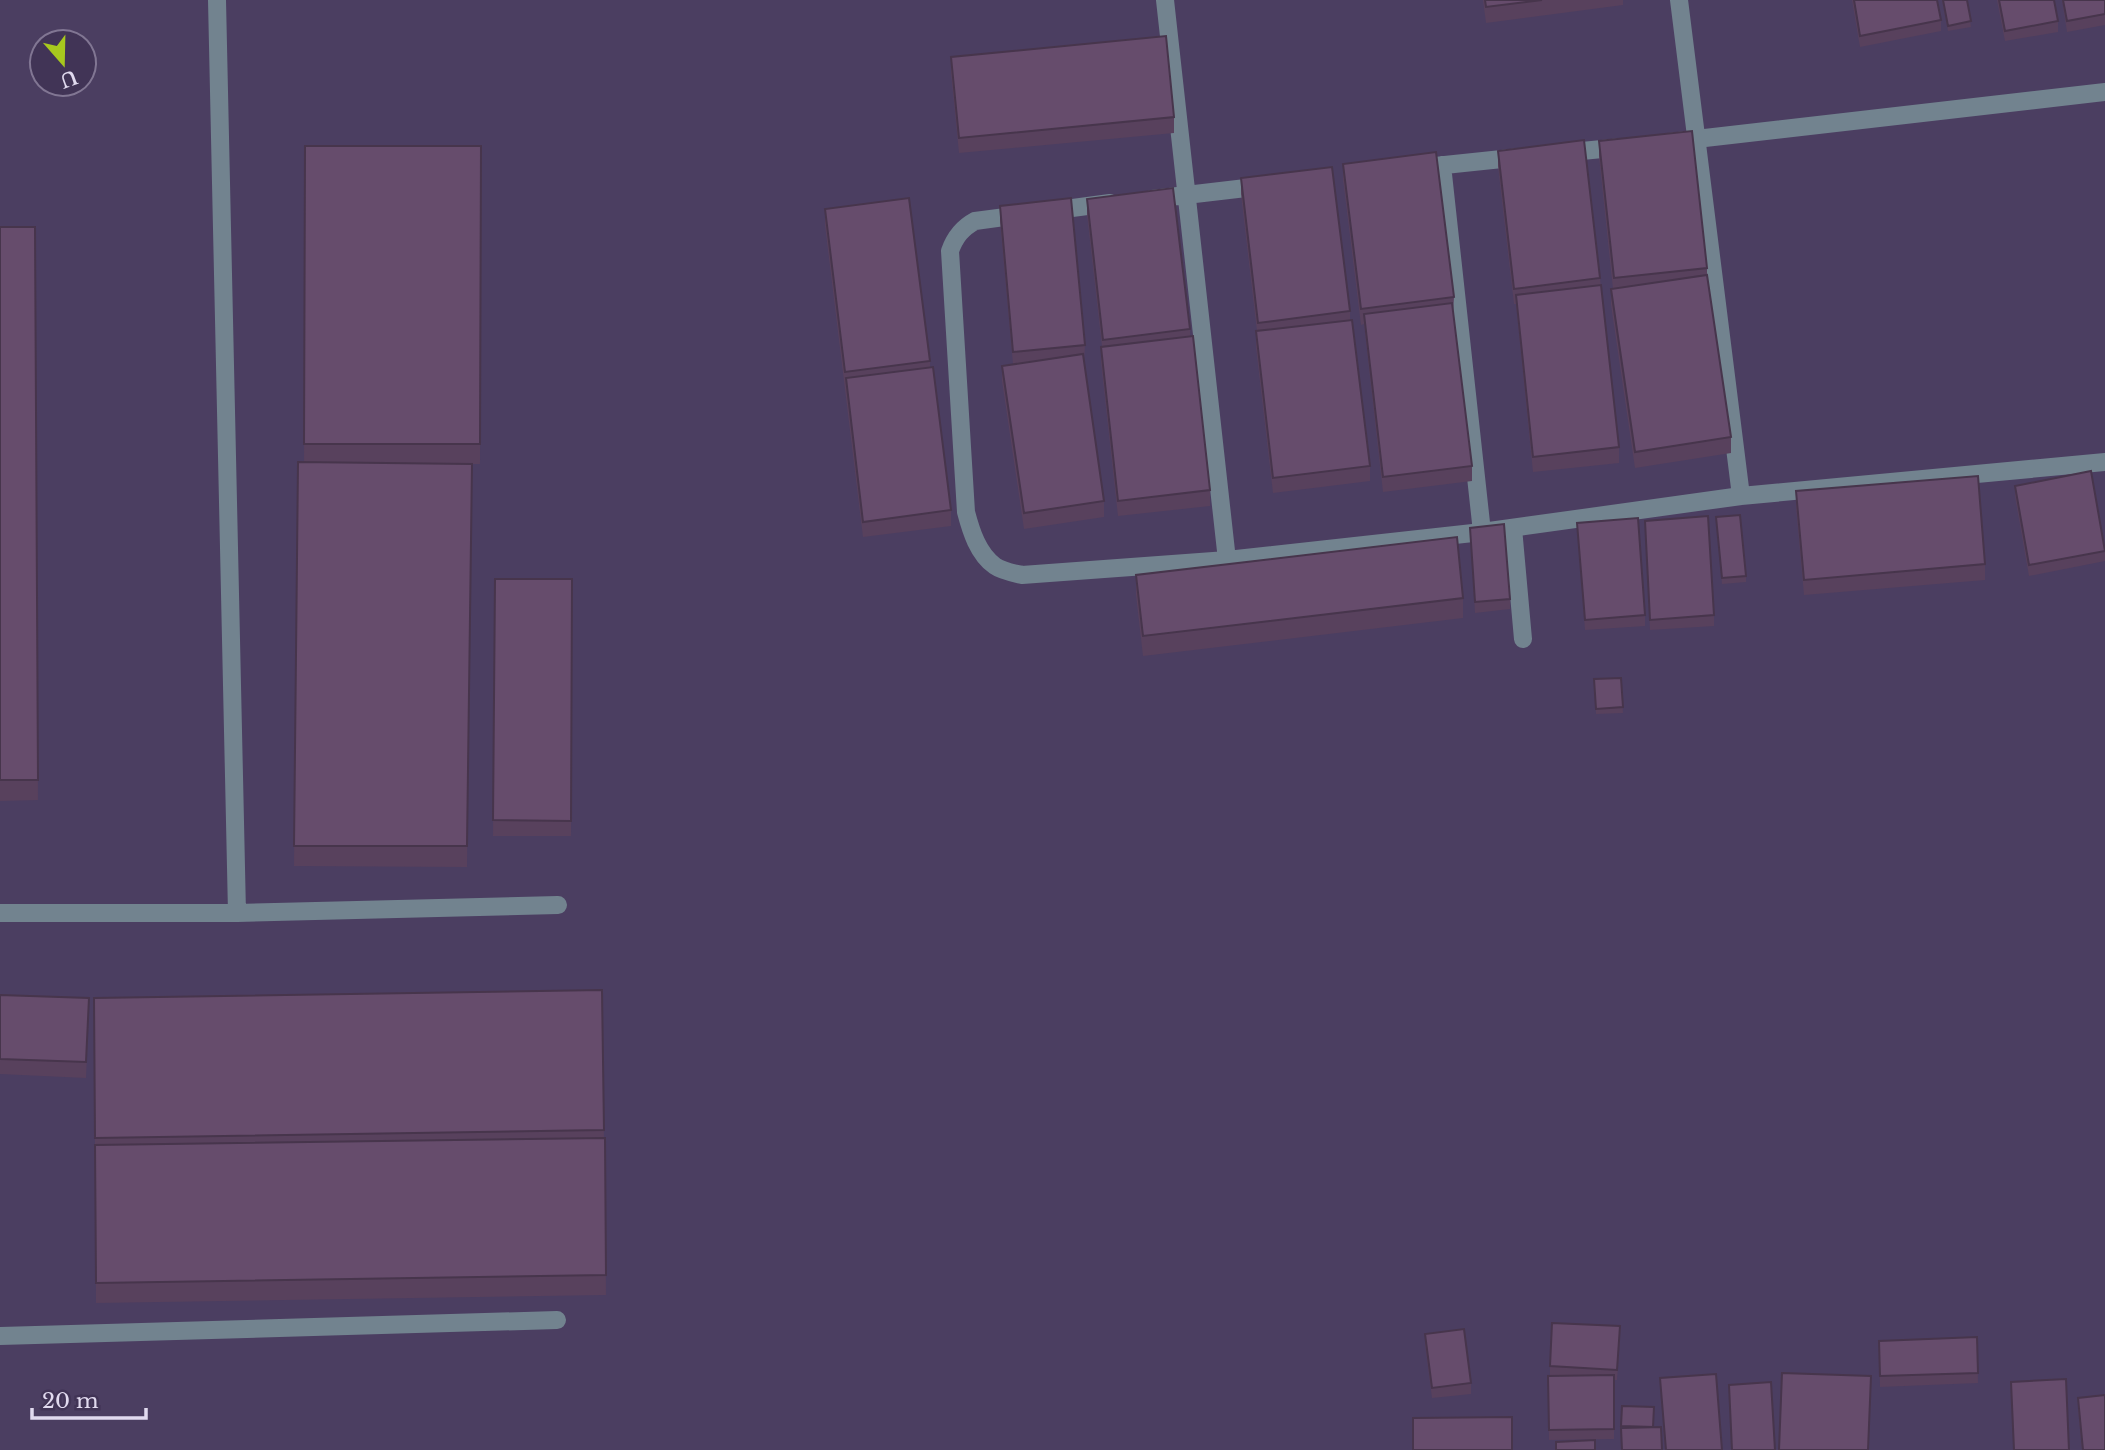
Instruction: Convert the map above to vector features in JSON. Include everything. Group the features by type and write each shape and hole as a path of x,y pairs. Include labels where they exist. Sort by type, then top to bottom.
{"street":[{"path":"217,0 237,913"},
{"path":"1165,0 1227,560"},
{"path":"1679,0 1741,496"},
{"path":"1402,170 2105,92"},
{"path":"1442,165 1482,532"},
{"path":"1281,184 1036,212 975,222 966,226 955,238 950,251 966,512 971,531 984,555 996,568 1022,575 1227,560 1482,532 1741,496 2105,462"},
{"path":"1513,528 1523,639"},
{"path":"0,913 237,913 558,905"},
{"path":"0,1336 557,1320"}],"building":[{"path":"1485,0 1542,0 1486,7"},
{"path":"1854,0 1937,0 1941,20 1860,36"},
{"path":"1943,0 1967,0 1971,21 1948,26"},
{"path":"1999,0 2054,0 2058,21 2005,31"},
{"path":"2063,0 2105,0 2105,14 2067,21"},
{"path":"1166,36 1174,117 959,138 951,57"},
{"path":"1692,131 1707,268 1614,278 1599,141"},
{"path":"1584,140 1600,278 1514,289 1498,151"},
{"path":"305,146 481,146 480,444 304,444"},
{"path":"1436,152 1454,297 1361,309 1343,164"},
{"path":"1332,167 1350,311 1258,323 1241,178"},
{"path":"1173,188 1190,329 1103,340 1087,199"},
{"path":"909,198 930,361 845,372 825,209"},
{"path":"1071,198 1085,345 1013,352 1000,206"},
{"path":"0,227 35,227 38,780 0,780"},
{"path":"1707,275 1731,437 1635,452 1611,289"},
{"path":"1601,285 1619,447 1533,457 1516,295"},
{"path":"1452,303 1472,466 1383,477 1364,314"},
{"path":"1352,320 1370,466 1273,478 1256,331"},
{"path":"1193,336 1210,490 1118,501 1101,347"},
{"path":"1083,354 1104,501 1024,513 1002,366"},
{"path":"933,367 951,510 863,522 846,378"},
{"path":"298,462 472,464 467,846 294,846"},
{"path":"2091,471 2105,551 2029,565 2015,486"},
{"path":"1978,476 1985,564 1804,580 1796,491"},
{"path":"1740,515 1746,576 1722,578 1716,517"},
{"path":"1708,516 1714,615 1650,620 1645,521"},
{"path":"1638,518 1645,615 1585,620 1577,523"},
{"path":"1504,524 1510,599 1475,602 1470,528"},
{"path":"1457,537 1463,598 1143,636 1136,575"},
{"path":"495,579 572,579 571,821 493,820"},
{"path":"1621,678 1623,707 1596,709 1594,679"},
{"path":"602,990 604,1130 95,1138 94,998"},
{"path":"0,995 89,998 86,1062 0,1059"},
{"path":"605,1138 606,1275 96,1283 95,1145"},
{"path":"1552,1323 1620,1326 1617,1370 1550,1366"},
{"path":"1464,1329 1471,1383 1432,1388 1425,1334"},
{"path":"1977,1337 1978,1373 1880,1376 1879,1341"},
{"path":"1782,1373 1871,1376 1868,1450 1779,1450"},
{"path":"1716,1374 1722,1450 1666,1450 1660,1378"},
{"path":"1614,1375 1614,1429 1549,1430 1548,1376"},
{"path":"2066,1379 2069,1450 2014,1450 2011,1382"},
{"path":"1771,1382 1775,1450 1732,1450 1729,1385"},
{"path":"2105,1395 2105,1450 2083,1450 2078,1398"},
{"path":"1622,1406 1654,1407 1653,1427 1621,1426"},
{"path":"1512,1417 1512,1450 1413,1450 1413,1418"},
{"path":"1661,1427 1662,1450 1622,1450 1621,1428"},
{"path":"1595,1440 1595,1450 1556,1450 1556,1442"}]}
